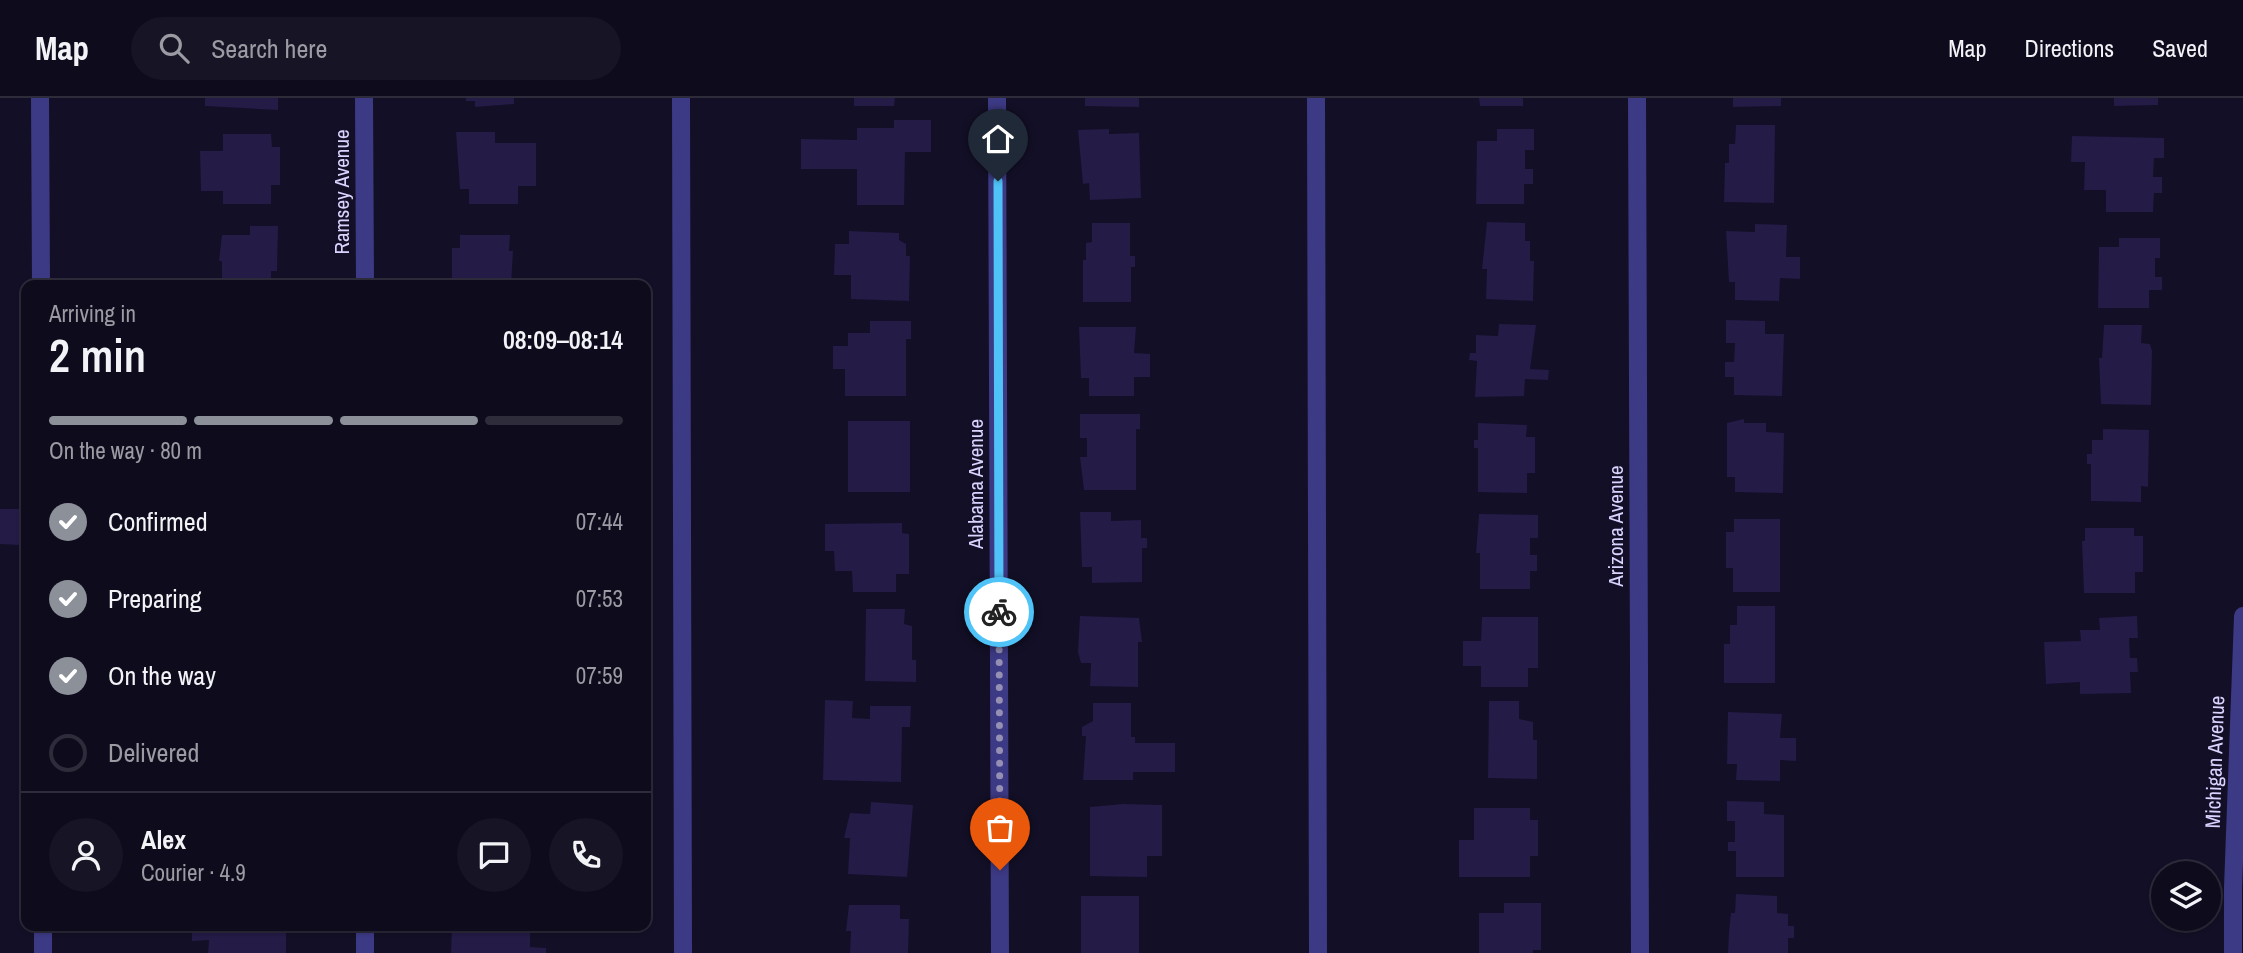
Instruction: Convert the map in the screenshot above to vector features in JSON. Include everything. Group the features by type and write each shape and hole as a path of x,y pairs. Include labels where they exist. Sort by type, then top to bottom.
{"street":[{"path":"40,98 41,280"},
{"name":"Ramsey Avenue","path":"365,98 365,280"},
{"path":"681,98 683,953"},
{"name":"Alabama Avenue","path":"997,98 1000,953"},
{"path":"1316,98 1318,953"},
{"name":"Arizona Avenue","path":"1637,98 1640,953"},
{"name":"Michigan Avenue","path":"2233,953 2243,616"},
{"path":"43,931 43,953"},
{"path":"365,931 365,953"}],"building":[{"path":"205,98 278,98 278,110 205,106"},
{"path":"466,98 514,98 514,104 475,107 475,101 466,101"},
{"path":"854,98 895,98 894,106 854,106"},
{"path":"1085,98 1139,98 1139,107 1085,106"},
{"path":"1479,98 1523,98 1523,106 1480,106"},
{"path":"1733,98 1781,98 1781,106 1733,107"},
{"path":"2114,98 2158,98 2158,105 2114,106"},
{"path":"894,120 931,120 931,152 905,152 904,205 857,205 857,169 801,169 801,139 857,140 857,128 894,128"},
{"path":"1736,125 1775,125 1774,203 1724,202 1725,163 1729,163 1729,144 1735,144"},
{"path":"1109,129 1109,134 1139,133 1141,198 1090,200 1089,183 1083,184 1078,130"},
{"path":"1497,129 1534,129 1534,150 1525,150 1525,169 1533,169 1533,184 1524,184 1524,204 1476,204 1477,141 1497,141"},
{"path":"456,132 495,132 495,143 536,143 536,186 518,186 518,204 469,204 469,189 460,189"},
{"path":"223,134 271,134 272,147 280,147 280,185 271,185 271,204 223,204 223,191 201,191 200,151 223,151"},
{"path":"2072,136 2164,138 2164,158 2154,158 2153,177 2162,177 2162,193 2154,193 2153,212 2106,212 2106,190 2084,190 2085,162 2071,162"},
{"path":"1487,222 1525,223 1525,241 1530,241 1530,261 1534,261 1533,301 1486,299 1487,269 1482,269"},
{"path":"1092,223 1130,223 1130,256 1135,256 1135,267 1131,267 1131,302 1083,302 1083,260 1086,260 1086,243 1092,242"},
{"path":"1755,224 1787,225 1786,257 1800,257 1800,279 1780,278 1779,301 1735,300 1735,282 1729,282 1726,231 1755,232"},
{"path":"250,226 278,226 277,271 271,271 271,280 222,280 222,261 219,261 222,235 250,235"},
{"path":"849,231 899,233 899,240 906,244 906,256 910,256 909,301 851,299 851,275 834,275 835,244 849,244"},
{"path":"460,235 510,235 509,251 513,251 511,280 452,280 452,248 460,248"},
{"path":"2119,238 2160,238 2160,258 2155,258 2155,277 2162,277 2162,290 2149,290 2149,308 2098,308 2099,247 2119,247"},
{"path":"1726,320 1765,321 1765,334 1784,334 1782,396 1734,395 1734,377 1725,377 1725,362 1734,362 1735,343 1726,343"},
{"path":"870,321 911,321 911,339 906,339 906,396 845,396 845,369 833,369 833,346 848,346 848,333 870,333"},
{"path":"1499,324 1536,325 1530,369 1549,370 1548,380 1525,379 1524,396 1475,397 1477,361 1469,360 1470,353 1476,353 1476,335 1498,336"},
{"path":"2104,325 2142,325 2141,343 2150,344 2152,351 2151,405 2101,404 2099,358 2102,358"},
{"path":"1079,327 1136,327 1134,353 1150,354 1150,377 1134,377 1134,396 1089,396 1089,378 1081,378"},
{"path":"1080,414 1140,414 1140,429 1136,429 1136,490 1084,490 1080,457 1087,457 1087,438 1080,438"},
{"path":"1744,419 1744,423 1766,423 1766,432 1784,433 1783,493 1735,492 1735,477 1727,477 1727,423"},
{"path":"848,421 910,421 910,492 848,492"},
{"path":"1478,423 1527,425 1526,437 1535,437 1535,473 1527,473 1527,493 1478,492 1478,448 1474,448 1474,440 1478,440"},
{"path":"2103,429 2149,430 2148,487 2141,486 2141,502 2091,501 2091,464 2087,464 2087,454 2092,454 2092,440 2103,440"},
{"path":"0,509 21,509 19,545 0,544"},
{"path":"1080,512 1111,512 1111,521 1141,520 1141,538 1147,538 1147,548 1142,548 1142,582 1092,583 1092,567 1082,567"},
{"path":"1479,514 1538,515 1538,538 1530,538 1530,555 1537,555 1537,571 1530,571 1530,589 1480,589 1480,553 1476,553"},
{"path":"1734,519 1780,519 1780,592 1733,592 1733,568 1726,568 1726,532 1734,532"},
{"path":"902,523 902,533 909,534 909,574 896,574 896,592 853,592 852,571 835,571 834,551 825,551 825,524"},
{"path":"2085,528 2134,528 2134,536 2143,536 2143,572 2135,572 2135,593 2084,593 2082,541 2085,541"},
{"path":"1737,606 1775,606 1775,683 1724,683 1724,644 1730,644 1730,625 1737,625"},
{"path":"866,609 905,609 904,624 912,626 912,660 916,660 916,682 865,681"},
{"path":"1080,616 1139,618 1142,642 1138,642 1138,687 1090,686 1091,663 1081,663 1078,652"},
{"path":"2137,616 2138,638 2129,638 2130,658 2137,658 2138,672 2130,672 2131,693 2080,694 2080,682 2046,684 2044,642 2081,641 2080,630 2100,630 2099,618"},
{"path":"1482,617 1538,617 1538,668 1528,668 1528,687 1481,687 1481,666 1463,666 1463,641 1481,641"},
{"path":"825,700 853,701 852,718 870,719 870,706 911,706 910,727 902,727 901,782 823,780"},
{"path":"1489,701 1519,701 1519,719 1533,722 1533,740 1537,740 1537,779 1488,778"},
{"path":"1093,703 1131,703 1131,737 1135,737 1135,743 1175,743 1175,772 1133,772 1133,780 1083,780 1086,736 1082,736 1082,727 1093,721"},
{"path":"1728,712 1782,714 1780,738 1796,738 1796,761 1780,760 1780,781 1736,780 1737,764 1727,764"},
{"path":"1727,801 1764,802 1764,814 1784,815 1784,877 1736,877 1736,851 1728,851 1728,842 1735,842 1735,821 1727,821"},
{"path":"871,802 913,805 907,877 848,874 850,838 844,838 850,813 870,814"},
{"path":"1162,805 1162,856 1147,856 1147,877 1090,876 1090,807"},
{"path":"1474,808 1530,808 1530,820 1538,820 1538,856 1530,856 1530,877 1459,877 1459,840 1474,840"},
{"path":"1736,894 1777,896 1777,913 1788,914 1788,926 1794,926 1794,938 1788,938 1788,953 1728,953 1731,913 1735,913"},
{"path":"1081,896 1139,896 1139,953 1081,953"},
{"path":"1504,903 1541,903 1541,950 1533,950 1533,953 1479,953 1479,913 1504,913"},
{"path":"849,905 900,905 900,919 909,919 908,953 850,953 851,931 846,931"},
{"path":"192,931 286,931 286,953 208,953 209,940 192,941"},
{"path":"452,931 530,931 530,947 546,948 546,953 451,953"}],"way so far":[{"path":"999,612 1000,870"}],"route":[{"path":"998,181 999,612"}]}
